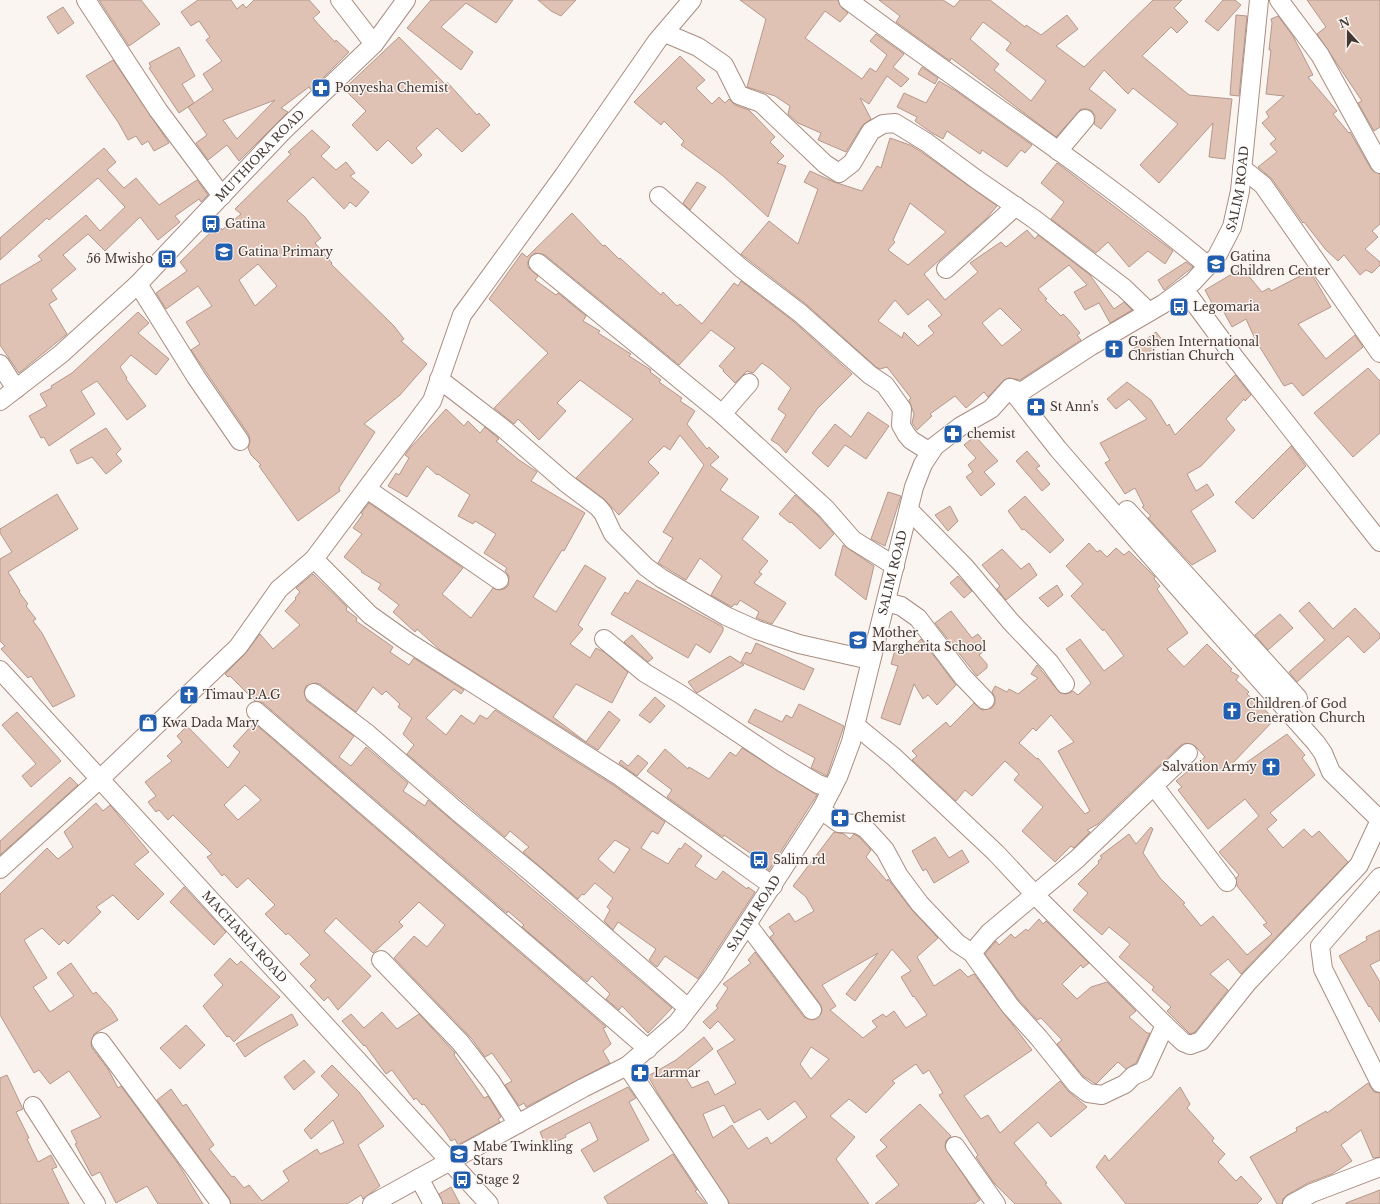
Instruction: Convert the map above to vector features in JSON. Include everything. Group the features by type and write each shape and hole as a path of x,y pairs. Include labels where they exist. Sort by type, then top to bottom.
{"street":[{"path":"86,0 158,110 222,196"},
{"path":"340,0 374,44"},
{"name":"MUTHIORA ROAD","path":"0,401 61,354 138,284 283,131 374,44 406,0"},
{"path":"0,869 101,778 238,647 279,589 314,559 432,401 462,315 564,175 664,33 692,0"},
{"path":"848,0 1160,226 1208,266"},
{"path":"1279,0 1320,55 1380,164"},
{"name":"SALIM ROAD","path":"372,1204 627,1066 677,1023 714,975 773,886 821,810 832,789 851,742 856,725 870,660 909,510 919,476 930,452 948,434 991,409 1015,390 1149,312 1184,289 1217,256 1232,227 1238,203 1254,3"},
{"path":"664,33 698,46 724,65 740,95 761,103 825,164 839,173 852,163 871,131 883,124 896,123 926,142 1016,206 1117,282 1149,312"},
{"path":"1058,151 1085,119"},
{"path":"1242,168 1263,185 1380,352"},
{"path":"659,196 740,268 800,313 870,375 885,385 902,409 901,425 906,434 911,440 930,452"},
{"path":"946,269 1016,206"},
{"path":"538,263 722,414 826,509 853,540 895,566"},
{"path":"138,284 200,382 240,441"},
{"path":"1184,289 1380,542"},
{"path":"0,364 16,389"},
{"path":"439,379 505,430 566,483 598,507 603,512 613,534 646,567 661,578 726,616 757,630 799,644 870,660"},
{"path":"722,414 749,383"},
{"path":"1015,390 1298,698"},
{"path":"856,725 894,757 990,847 1034,894 1165,1025 1183,1042 1190,1045 1201,1041 1248,982 1359,865 1380,820 1331,772 1324,753 1316,743 1058,449 1015,390"},
{"path":"367,489 499,580"},
{"path":"909,510 965,567 1011,622 1050,663 1065,684"},
{"path":"314,559 370,616 408,642 619,776 773,886"},
{"path":"886,602 901,606 918,618 963,677 985,700"},
{"path":"604,639 645,673 680,694 780,761 818,784 832,789"},
{"name":"MACHARIA ROAD","path":"0,670 101,778 489,1204"},
{"path":"314,693 368,734 458,812 534,874 688,1008"},
{"path":"256,711 648,1049"},
{"path":"972,953 989,933 1077,859 1188,753"},
{"path":"1154,786 1227,882"},
{"path":"821,810 839,822 852,822 866,829 885,850 898,876 920,904 957,943 972,953 1010,1006 1039,1038 1076,1084 1088,1093 1102,1095 1125,1084 1133,1076 1144,1071 1165,1025"},
{"path":"1380,877 1320,946 1322,969 1380,1083"},
{"path":"747,924 812,1010"},
{"path":"381,960 460,1042 491,1082 518,1124"},
{"path":"101,1042 221,1204"},
{"path":"627,1066 719,1204"},
{"path":"33,1106 96,1204"},
{"path":"955,1146 996,1204"},
{"path":"1292,1204 1312,1193 1378,1172"},
{"path":"419,1178 433,1204"}],"building":[{"path":"99,0 141,0 160,24 129,46"},
{"path":"198,0 231,0 237,9 243,4 246,8 254,0 309,0 320,12 313,18 335,42 336,40 349,52 311,90 309,87 281,108 288,112 239,161 227,145 208,160 196,143 207,135 188,107 213,90 203,74 222,61 206,40 210,37 199,21 191,26 181,12","holes":["275,100 237,139 223,120"]},
{"path":"431,0 513,0 496,23 466,3 441,27 473,52 461,70 407,28"},
{"path":"538,0 576,0 561,16 551,11"},
{"path":"740,0 838,0 842,8 848,13 840,22 825,11 805,38 862,79 870,68 876,72 887,55 870,41 876,34 904,54 893,67 909,79 901,87 887,76 869,104 860,98 871,119 862,126 846,152 818,140 821,133 798,123 788,114 790,106 775,96 747,87 766,19"},
{"path":"879,0 943,0 954,7 960,0 990,0 1025,27 1026,25 1041,35 1067,15 1078,29 1056,46 1084,67 1153,0 1182,0 1174,8 1188,22 1177,33 1171,27 1142,56 1189,95 1232,99 1225,159 1209,157 1213,123 1159,183 1140,165 1178,124 1133,88 1128,94 1104,70 1089,89 1116,110 1101,129 1094,124 1095,116 1092,111 1081,109 1056,137 951,58 950,61 896,22 900,16","holes":["983,22 1011,43 1006,50 1046,81 1031,101 994,70 999,64 970,39"]},
{"path":"1223,0 1235,0 1241,5 1218,31 1205,21"},
{"path":"1307,0 1380,0 1380,127 1374,131 1358,103 1362,101 1317,34 1326,27"},
{"path":"63,7 74,23 58,34 47,17"},
{"path":"1236,15 1247,16 1239,96 1230,95"},
{"path":"1278,16 1293,36 1313,75 1308,77 1337,111 1333,114 1349,133 1350,132 1371,169 1380,174 1380,224 1372,231 1378,237 1365,249 1380,262 1380,265 1372,273 1366,270 1360,275 1344,255 1338,261 1326,250 1304,222 1303,223 1272,179 1258,167 1277,152 1270,144 1276,139 1262,123 1269,117 1266,112 1284,96 1266,94 1271,50 1269,50 1272,23 1271,19"},
{"path":"399,37 445,84 447,82 477,115 479,113 490,125 462,152 437,128 416,148 422,155 412,164 388,140 377,151 352,125 366,111 344,89"},
{"path":"179,47 195,76 182,84 194,103 179,113 149,68 151,67 149,63"},
{"path":"680,56 705,80 696,88 712,104 719,97 725,103 729,99 735,105 749,110 775,137 770,142 784,156 777,163 786,166 768,217 722,175 681,145 684,141 664,121 661,125 634,102"},
{"path":"113,60 169,143 154,151 148,141 142,145 136,136 128,140 118,122 86,76"},
{"path":"922,67 938,78 935,84 918,74"},
{"path":"939,81 956,91 1032,145 1025,153 1021,150 1007,167 982,150 980,154 947,131 943,139 932,133 915,121 917,117 897,107 904,93 926,103"},
{"path":"312,130 330,147 321,156 336,170 346,162 355,173 350,176 369,192 356,207 350,202 344,209 313,177 287,201 305,217 321,238 315,243 332,263 331,264 394,326 404,339 401,341 427,364 400,395 364,424 375,432 339,488 340,491 298,521 259,466 261,465 251,455 248,448 250,441 249,435 191,350 200,344 186,322 212,306 198,286 166,309 156,293 187,271 180,262 212,231 215,234 221,228 222,230 241,214 235,209 291,154 288,152","holes":["258,264 277,286 255,306 239,280"]},
{"path":"890,138 910,145 920,151 997,206 986,219 924,274 945,300 978,272 970,263 1001,242 1006,247 1027,230 1035,239 1038,235 1090,275 1114,309 1124,302 1132,310 1110,323 1099,303 1085,310 1074,292 1087,285 1069,265 1038,289 1047,299 1045,300 1061,316 1063,314 1080,333 1077,335 1081,340 1020,380 1009,378 1004,380 988,397 984,392 966,408 955,396 930,414 932,416 917,430 912,423 914,414 909,400 911,398 887,367 880,369 876,367 807,305 741,254 769,221 798,244 818,189 804,182 810,171 834,182 862,191 877,166 881,168","holes":["910,203 946,232 908,265 888,250 895,242 893,240","928,299 942,315 928,326 934,333 918,346 904,332 902,338 878,321 895,300 908,315","1000,308 1022,330 1002,346 982,323"]},
{"path":"104,148 116,162 107,170 124,188 136,178 159,205 197,180 208,195 201,202 199,199 175,216 180,222 158,240 140,217 105,251 88,234 63,255 76,269 51,290 57,299 49,304 67,334 19,373 0,345 0,285 42,260 38,256 86,215 100,231 125,207 98,178 49,220 47,218 0,260 0,238"},
{"path":"1057,163 1173,251 1165,264 1148,251 1129,267 1108,242 1096,253 1051,219 1064,202 1041,183"},
{"path":"697,182 706,187 690,210 683,203"},
{"path":"572,213 603,246 605,245 661,295 663,292 677,306 680,304 702,324 734,283 738,286 741,281 793,321 852,374 817,409 786,453 779,445 771,440 786,415 778,409 791,388 772,370 762,363 753,373 747,371 735,383 719,366 735,348 711,330 679,365 545,255 535,253 528,261 528,267 538,276 535,280 556,295 558,293 586,316 583,321 600,331 598,333 631,354 629,356 651,370 650,372 661,380 659,382 682,398 680,401 695,411 687,424 707,449 709,447 719,457 710,465 728,479 720,490 759,517 742,539 768,561 759,572 762,574 754,583 786,603 772,624 756,618 759,612 740,600 737,605 734,604 732,607 711,595 722,576 700,558 686,580 658,563 673,538 663,532 704,465 680,435 670,450 664,446 648,462 659,473 619,515 604,499 576,478 633,419 580,380 557,403 566,411 539,440 518,419 514,424 494,408 548,353 489,299 522,253 527,257"},
{"path":"1186,262 1193,267 1164,290 1158,280"},
{"path":"1242,268 1262,292 1269,288 1271,291 1310,271 1331,307 1298,324 1326,359 1355,335 1363,347 1303,396 1292,383 1284,386 1256,341 1246,319 1232,327 1220,305 1215,309 1205,290"},
{"path":"138,312 149,323 138,333 169,359 156,375 131,355 120,367 127,378 126,379 146,406 127,420 97,381 81,391 95,414 49,446 44,437 41,438 29,416 47,406 40,394 52,388 51,386 72,373"},
{"path":"1156,332 1164,342 1138,359 1133,349"},
{"path":"1368,368 1380,381 1380,433 1353,457 1314,413"},
{"path":"1235,375 1251,395 1245,401 1244,399 1226,419 1235,430 1201,466 1187,474 1196,491 1207,484 1214,495 1191,511 1216,551 1192,565 1148,518 1151,516 1142,507 1144,506 1135,488 1125,494 1105,463 1110,460 1100,443 1147,419 1129,399 1116,409 1107,399 1127,382 1151,400 1167,426 1169,424 1175,435"},
{"path":"446,409 464,426 468,421 480,433 485,427 499,439 496,441 519,460 537,472 531,481 585,513 564,551 562,550 533,597 556,612 585,565 606,578 578,625 583,629 570,644 590,658 596,648 604,652 628,672 612,703 576,684 553,717 586,742 609,711 620,720 598,750 441,651 417,629 415,632 393,612 399,605 378,589 381,584 361,572 362,571 344,557 362,534 353,528 363,514 361,513 369,503 463,568 442,594 471,618 493,588 499,590 508,586 509,576 505,571 507,568 484,553 496,534 475,521 473,524 458,516 470,495 438,474 437,475 427,466 407,497 388,486 396,473 399,475 409,458 405,455 411,447"},
{"path":"868,412 889,426 866,459 845,445 828,467 812,453 835,424 851,437"},
{"path":"106,428 121,449 116,454 122,461 106,474 92,457 77,464 70,450"},
{"path":"975,436 998,461 984,472 995,484 981,496 966,477 973,472 968,465 976,458 964,445"},
{"path":"1291,446 1306,466 1253,519 1235,502"},
{"path":"1027,451 1040,466 1036,468 1050,484 1042,491 1016,461"},
{"path":"888,492 901,496 885,546 871,539"},
{"path":"57,494 78,529 8,572 20,591 19,592 28,604 26,606 36,619 33,621 42,633 75,696 53,707 31,676 28,678 1,649 5,646 0,641 0,559 12,552 0,533 0,529"},
{"path":"795,495 818,516 834,534 820,549 791,522 790,523 779,514"},
{"path":"1025,496 1064,540 1050,553 1024,529 1022,530 1008,511"},
{"path":"950,506 958,521 948,531 935,515"},
{"path":"1089,543 1097,552 1100,550 1107,557 1116,548 1124,555 1129,551 1155,577 1154,579 1160,586 1157,589 1188,633 1167,649 1184,667 1207,644 1232,669 1230,671 1239,676 1236,680 1249,692 1247,694 1275,719 1229,767 1233,772 1287,734 1305,755 1302,758 1315,775 1270,813 1277,820 1267,829 1283,848 1304,829 1312,837 1319,831 1348,862 1241,974 1228,959 1210,974 1228,990 1195,1032 1190,1034 1167,1011 1171,1007 1152,990 1154,987 1119,957 1130,944 1109,927 1102,935 1073,910 1088,893 1078,884 1099,863 1098,861 1102,858 1100,856 1129,834 1136,844 1151,827 1153,829 1143,853 1160,878 1185,903 1183,904 1201,926 1213,916 1247,955 1272,934 1263,925 1267,923 1237,886 1236,878 1239,875 1219,852 1259,816 1245,799 1208,829 1178,790 1182,787 1176,781 1205,757 1195,746 1186,743 1181,745 1098,824 1087,830 1090,832 1074,848 1071,846 1055,862 1022,831 1043,807 1014,780 1019,774 1005,761 972,796 965,790 956,801 912,760 917,756 912,751 946,722 950,727 974,703 982,710 992,708 995,703 995,697 992,692 995,686 1007,692 1009,689 1018,694 1038,678 1031,674 1037,665 1060,693 1066,694 1073,691 1078,695 1091,683 1066,649 1080,639 1104,671 1124,656 1104,629 1103,631 1071,596 1083,584 1066,566","holes":["1051,715 1074,742 1058,751 1090,811 1085,814 1038,758 1037,759 1019,743 1033,728 1036,731"]},
{"path":"843,545 874,566 866,600 835,575"},
{"path":"1002,549 1021,569 1029,563 1037,575 1006,600 997,589 1000,586 982,565"},
{"path":"313,574 347,607 346,610 357,618 356,621 393,647 390,652 409,665 414,658 464,690 461,694 454,689 426,718 446,735 461,715 474,724 480,715 487,719 495,710 613,785 665,822 658,834 652,831 641,848 668,864 679,848 681,849 685,843 702,856 695,866 716,880 723,871 747,889 748,887 755,892 698,979 665,956 657,967 649,960 656,949 618,922 613,930 604,921 610,910 607,907 613,898 595,883 578,899 523,852 529,847 510,831 505,837 407,754 414,745 403,734 412,718 398,707 400,704 386,691 382,695 373,687 356,712 320,684 315,683 306,686 304,692 307,701 354,736 339,757 351,766 366,747 408,783 403,791 425,806 428,800 672,1008 648,1033 622,1006 619,1010 606,999 610,994 592,976 587,982 522,927 524,925 508,911 507,913 263,703 255,701 230,676 228,677 225,674 245,654 260,634 273,649 300,625 285,611 300,592 296,588","holes":["615,840 630,849 614,873 598,859"]},
{"path":"958,576 972,591 964,598 950,583"},
{"path":"637,580 723,627 723,631 710,653 696,644 688,658 611,614 625,592 628,594"},
{"path":"1057,585 1063,595 1048,607 1039,598"},
{"path":"1309,602 1333,629 1355,608 1380,634 1380,638 1364,653 1348,636 1297,682 1289,672 1325,640 1299,611"},
{"path":"951,611 972,638 978,634 986,644 981,648 984,651 979,655 987,664 987,668 977,676 935,623"},
{"path":"1280,614 1293,628 1268,650 1255,635"},
{"path":"632,635 653,658 648,662 624,642"},
{"path":"921,639 956,685 937,705 928,695 923,699 914,684 900,725 881,718 898,666 891,664 896,647 910,651"},
{"path":"756,643 814,669 804,690 741,662 746,652 751,654"},
{"path":"730,656 744,665 697,693 688,682"},
{"path":"655,697 665,706 650,723 639,715"},
{"path":"799,704 844,726 827,776 811,768 815,758 748,722 755,709 782,722 786,715 792,718"},
{"path":"17,712 61,761 31,787 22,776 36,764 2,725"},
{"path":"254,723 606,1027 603,1028 611,1044 603,1051 610,1063 526,1107 524,1103 519,1106 505,1085 512,1081 492,1053 485,1057 472,1039 394,958 414,936 427,947 445,925 419,902 399,922 403,926 373,953 336,918 324,931 371,976 338,1010 328,997 324,1001 310,986 316,980 300,964 310,955 288,933 286,935 265,914 275,905 248,878 237,888 224,874 222,876 207,857 212,854 173,815 168,820 159,810 156,812 148,802 156,796 145,782 172,761 167,756 182,742 177,736 187,726 228,768 240,752 233,746","holes":["245,785 261,800 238,820 224,805"]},
{"path":"742,748 817,795 769,870 764,867 766,864 724,835 723,837 667,797 672,790 647,771 665,749 688,769 689,767 709,779 730,752 736,756"},
{"path":"638,755 648,763 637,776 619,763 621,760 628,766"},
{"path":"70,777 78,785 0,855 0,841"},
{"path":"96,803 103,811 110,805 149,852 134,864 164,894 138,920 113,895 96,907 101,912 68,944 64,940 59,945 42,928 24,940 47,978 33,987 50,1012 74,996 57,973 71,963 93,994 96,992 111,1009 118,1020 94,1034 91,1043 92,1048 108,1069 118,1088 121,1086 179,1165 203,1204 158,1204 147,1186 116,1203 100,1172 92,1176 75,1144 77,1143 71,1131 101,1117 69,1071 50,1084 39,1070 34,1073 0,1015 0,894 47,848 58,859 73,847 64,832"},
{"path":"834,832 844,834 850,839 854,834 859,837 871,850 866,857 887,881 888,879 912,910 938,938 917,957 934,986 960,969 968,977 974,974 1032,1050 964,1096 981,1119 988,1115 1000,1133 1060,1081 1068,1091 1087,1107 1051,1137 1038,1122 1014,1143 1062,1204 1015,1204 994,1183 976,1157 978,1155 939,1095 943,1093 929,1070 923,1074 916,1064 892,1081 895,1083 866,1113 849,1099 830,1116 855,1137 836,1159 869,1204 730,1204 648,1076 676,1060 704,1037 713,1049 683,1073 692,1088 708,1081 715,1095 736,1083 717,1051 735,1040 718,1021 710,1029 703,1022 718,1008 716,1006 728,988 723,984 751,963 748,960 755,952 804,1017 813,1020 821,1014 822,1009 820,1004 770,937 774,934 769,927 789,913 795,922 814,911 806,897 793,886","holes":["892,949 911,971 901,977 913,997 914,996 927,1015 906,1028 894,1011 886,1017 883,1014 872,1021 877,1027 863,1038 830,1010 836,1006 822,985 878,953 846,994 855,1001","811,1047 829,1059 811,1079 800,1064","795,1101 807,1117 771,1144 767,1137 748,1149 732,1125 713,1138 703,1114 724,1105 734,1123 760,1109 768,1120"]},
{"path":"935,837 949,858 962,850 969,862 934,883 926,869 923,871 912,851"},
{"path":"184,887 226,932 214,945 170,902"},
{"path":"1039,919 1043,924 1046,921 1089,963 1083,968 1081,965 1062,984 1077,999 1091,987 1107,982 1136,1011 1129,1017 1147,1033 1150,1033 1136,1063 1126,1069 1118,1062 1096,1084 1083,1076 1057,1044 1062,1040 1041,1018 1037,1020 1018,999 985,954 996,941 999,945 1011,934 1015,938 1026,929 1028,931"},
{"path":"1380,930 1380,960 1370,965 1380,982 1380,1022 1370,1006 1369,1007 1339,956 1367,940 1366,937"},
{"path":"230,958 237,965 241,961 280,997 234,1042 229,1036 227,1037 203,1006 223,985 214,975"},
{"path":"382,1012 397,1029 419,1014 455,1053 454,1055 484,1098 488,1096 501,1117 498,1119 500,1122 458,1145 455,1139 451,1141 424,1104 422,1105 416,1098 414,1100 392,1070 386,1074 365,1045 364,1046 342,1021 351,1014 364,1028"},
{"path":"292,1014 298,1025 260,1046 245,1057 236,1044"},
{"path":"186,1025 205,1045 180,1069 160,1048"},
{"path":"304,1060 315,1072 294,1090 284,1077"},
{"path":"332,1065 359,1092 384,1126 358,1145 380,1186 363,1199 361,1195 347,1204 231,1204 229,1198 157,1100 171,1089 183,1106 186,1104 214,1145 209,1149 232,1177 234,1176 244,1188 249,1185 262,1201 289,1181 283,1171 317,1149 320,1154 344,1143 333,1120 311,1139 304,1130 339,1095 321,1076"},
{"path":"7,1075 23,1109 16,1112 29,1138 27,1139 38,1162 51,1155 57,1167 52,1169 69,1204 0,1204 0,1078"},
{"path":"1368,1083 1374,1092 1380,1093 1380,1157 1373,1158 1361,1130 1341,1145 1352,1161 1332,1174 1308,1183 1287,1195 1283,1199 1282,1204 1277,1204 1250,1157 1297,1131 1296,1128 1326,1111 1327,1113"},
{"path":"628,1087 636,1098 629,1102 649,1140 594,1172 581,1150 598,1140 590,1122 565,1135 566,1137 546,1146 540,1132"},
{"path":"1180,1087 1190,1104 1187,1108 1214,1138 1212,1141 1225,1154 1218,1162 1236,1181 1241,1176 1262,1199 1257,1204 1126,1204 1096,1167 1105,1155 1109,1161"},
{"path":"920,1104 951,1136 946,1141 945,1147 980,1200 974,1204 875,1204 899,1185 876,1156 887,1147 880,1140"},
{"path":"673,1154 697,1190 695,1191 706,1204 608,1204 604,1197"},
{"path":"451,1187 460,1204 443,1204 439,1194"},
{"path":"1380,1190 1380,1204 1346,1204 1346,1203"}],"place":[{"name":"Ponyesha Chemist","path":"321,88"},
{"name":"Gatina","path":"211,224"},
{"name":"Gatina Primary","path":"224,252"},
{"name":"56 Mwisho","path":"167,259"},
{"name":"Gatina Children Center","path":"1216,264"},
{"name":"Legomaria","path":"1179,307"},
{"name":"Goshen International Christian Church","path":"1114,349"},
{"name":"St Ann's","path":"1036,407"},
{"name":"chemist","path":"953,434"},
{"name":"Mother Margherita School","path":"858,640"},
{"name":"Timau P.A.G","path":"189,695"},
{"name":"Children of God Generation Church","path":"1232,711"},
{"name":"Kwa Dada Mary","path":"148,723"},
{"name":"Salvation Army","path":"1271,767"},
{"name":"Chemist","path":"840,818"},
{"name":"Salim rd","path":"759,860"},
{"name":"Larmar","path":"640,1073"},
{"name":"Mabe Twinkling Stars","path":"459,1154"},
{"name":"Stage 2","path":"462,1180"}]}
